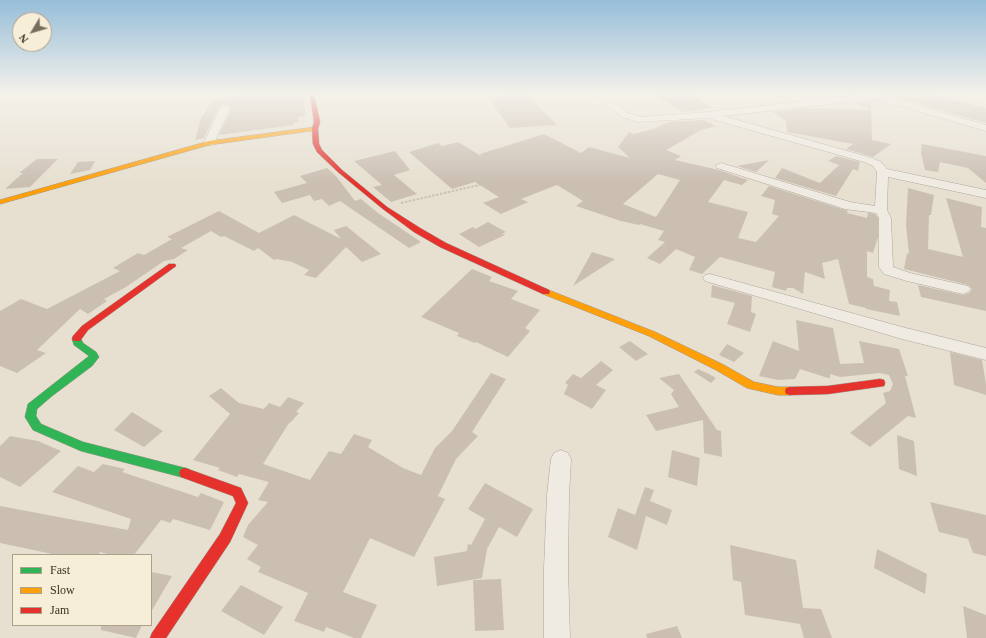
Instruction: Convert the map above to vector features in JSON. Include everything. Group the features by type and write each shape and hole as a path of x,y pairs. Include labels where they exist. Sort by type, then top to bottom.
{"street":[{"path":"209,143 218,124"},
{"path":"317,124 315,130 316,144 319,151 340,171 385,208 417,230 444,245 546,292 652,334 719,367 751,385 778,391 828,390 880,384"},
{"path":"739,124 868,160 877,164 883,172 881,210 885,218 886,268 889,271 907,277 963,289"},
{"path":"971,124 986,128"},
{"path":"0,202 209,143 315,130"},
{"path":"721,166 849,206 881,210"},
{"path":"883,172 986,194"},
{"path":"157,638 225,538 242,503 237,492 171,468 81,446 37,427 30,417 32,407 48,393 89,363 94,357 93,354 79,345 77,341 78,336 85,328 172,266"},
{"path":"710,278 895,331 986,354"},
{"path":"557,638 556,569 560,459"}],"path":[{"path":"385,208 412,200 488,183"}],"building":[{"path":"199,124 211,124 204,138 195,140"},
{"path":"224,124 293,124 294,125 219,135"},
{"path":"507,124 557,125 510,128"},
{"path":"665,124 712,124 716,126 701,130 666,150 681,156 675,160 719,170 748,180 742,185 724,180 708,202 748,212 738,238 756,242 779,216 772,214 775,200 761,196 769,186 848,211 847,213 867,218 868,213 875,214 878,218 878,237 873,253 867,251 867,277 873,279 874,286 890,290 889,301 897,302 900,316 849,304 838,259 822,263 825,279 805,272 803,294 793,288 787,288 786,291 772,287 775,272 720,257 702,274 689,270 695,257 676,249 660,264 647,258 665,242 658,240 664,231 640,224 621,221 576,206 583,201 557,185 521,199 528,202 501,214 483,203 499,197 475,182 452,189 409,152 438,143 442,146 458,142 481,156 480,154 544,134 581,153 589,147 630,158 618,147 629,132 634,134 653,129","holes":["658,174 680,180 656,217 623,204"]},
{"path":"786,124 872,124 872,140 891,144 873,157 846,149 853,144 787,132"},
{"path":"922,144 986,156 986,183 968,168 940,162 938,172 925,170 921,152"},
{"path":"395,151 410,170 394,175 417,194 391,202 373,187 382,185 354,161"},
{"path":"836,156 860,162 858,171 853,169 836,196 775,178 782,168 820,183 839,165 828,161"},
{"path":"37,159 58,159 30,187 5,189 23,173 19,173"},
{"path":"769,160 756,172 737,166"},
{"path":"95,161 90,170 70,174 78,162"},
{"path":"327,168 336,176 355,201 361,199 378,213 421,242 409,248 340,201 329,206 322,199 314,201 310,195 282,203 274,192 307,183 300,176"},
{"path":"908,188 934,195 931,215 929,215 928,249 963,257 946,198 982,207 981,227 986,228 986,311 921,297 918,285 963,295 969,293 972,289 968,285 904,269 907,253 909,254 906,225"},
{"path":"219,211 259,233 294,215 341,239 334,230 346,226 381,254 362,262 346,247 316,278 304,275 309,270 292,262 276,259 274,260 258,248 254,251 224,236 221,237 211,231 181,248 188,250 174,259 164,261 126,287 104,299 107,301 88,314 80,309 37,350 46,353 17,373 0,366 0,311 21,299 47,309 120,271 113,268 138,253 144,255 172,239 167,237"},
{"path":"488,222 506,232 502,234 505,235 479,247 459,234 473,227 475,229"},
{"path":"592,252 615,259 573,286"},
{"path":"472,269 492,277 489,281 518,291 511,299 540,310 525,328 530,331 508,357 476,342 475,343 457,336 459,333 421,317"},
{"path":"712,285 752,296 751,312 756,314 750,332 727,324 735,303 711,297"},
{"path":"796,320 833,328 840,364 864,363 859,341 899,349 908,376 905,376 916,418 908,416 870,447 850,433 886,403 883,393 890,391 893,384 889,375 880,373 840,377 830,374 830,378 828,378 800,369 795,379 778,380 759,376 773,341 799,351"},
{"path":"630,341 648,354 636,361 619,347"},
{"path":"727,344 744,353 734,362 719,355"},
{"path":"950,352 982,360 986,384 986,395 954,385"},
{"path":"601,361 613,370 596,385 606,390 592,409 564,394 568,385 565,383 573,374 581,378"},
{"path":"698,369 716,378 711,383 694,372"},
{"path":"491,373 506,379 472,432 478,436 456,459 438,496 445,499 414,557 370,538 343,592 377,605 361,638 354,638 326,627 324,632 294,621 308,593 258,572 261,567 247,559 258,545 243,537 248,525 268,502 258,500 269,482 239,474 237,477 218,470 220,468 193,460 230,414 209,396 221,388 239,403 264,409 269,403 280,407 288,397 304,403 296,412 299,413 289,423 263,464 310,480 329,451 341,454 354,434 372,440 368,447 403,468 421,475 435,448 452,431"},
{"path":"679,374 717,430 721,431 722,457 704,453 703,420 656,431 646,415 679,407 671,394 674,390 659,378"},
{"path":"132,412 163,431 144,447 114,430"},
{"path":"897,435 914,441 917,476 899,469"},
{"path":"10,436 38,441 61,451 20,487 0,477 0,446"},
{"path":"672,450 700,458 697,486 668,477"},
{"path":"103,464 125,469 122,472 198,497 201,493 224,502 210,530 173,519 170,523 161,520 135,554 107,554 100,552 99,554 52,554 0,543 0,506 128,530 131,519 52,492 78,466 94,472"},
{"path":"485,483 533,509 517,537 499,527 487,549 482,578 437,586 434,557 467,551 468,544 471,545 485,519 468,509"},
{"path":"645,487 654,490 650,501 672,510 667,525 646,516 637,550 608,537 618,508 635,515"},
{"path":"930,502 986,515 986,556 973,553 968,539 939,532"},
{"path":"730,545 796,560 803,608 821,609 832,638 804,638 800,624 745,615 741,582 733,580"},
{"path":"877,549 927,574 925,594 874,568"},
{"path":"152,572 172,576 152,610"},
{"path":"501,579 504,630 475,631 473,580"},
{"path":"241,585 283,607 264,635 221,611"},
{"path":"963,606 986,615 986,638 967,638"},
{"path":"101,626 142,626 136,638 101,630"},
{"path":"677,626 682,638 647,638 646,634"}],"traffic: fast":[{"path":"77,339 79,345 93,354 94,357 89,363 48,393 32,407 30,417 37,427 81,446 185,473"}],"traffic: slow":[{"path":"0,202 209,143 315,129"},
{"path":"546,292 652,334 719,367 751,385 778,391 790,391"}],"traffic: jam":[{"path":"316,124 315,129 316,144 319,151 340,171 385,208 417,230 443,245 546,292"},
{"path":"77,339 85,328 172,266"},
{"path":"790,391 828,390 880,383"},
{"path":"157,638 225,538 242,503 237,492 185,473"}]}
